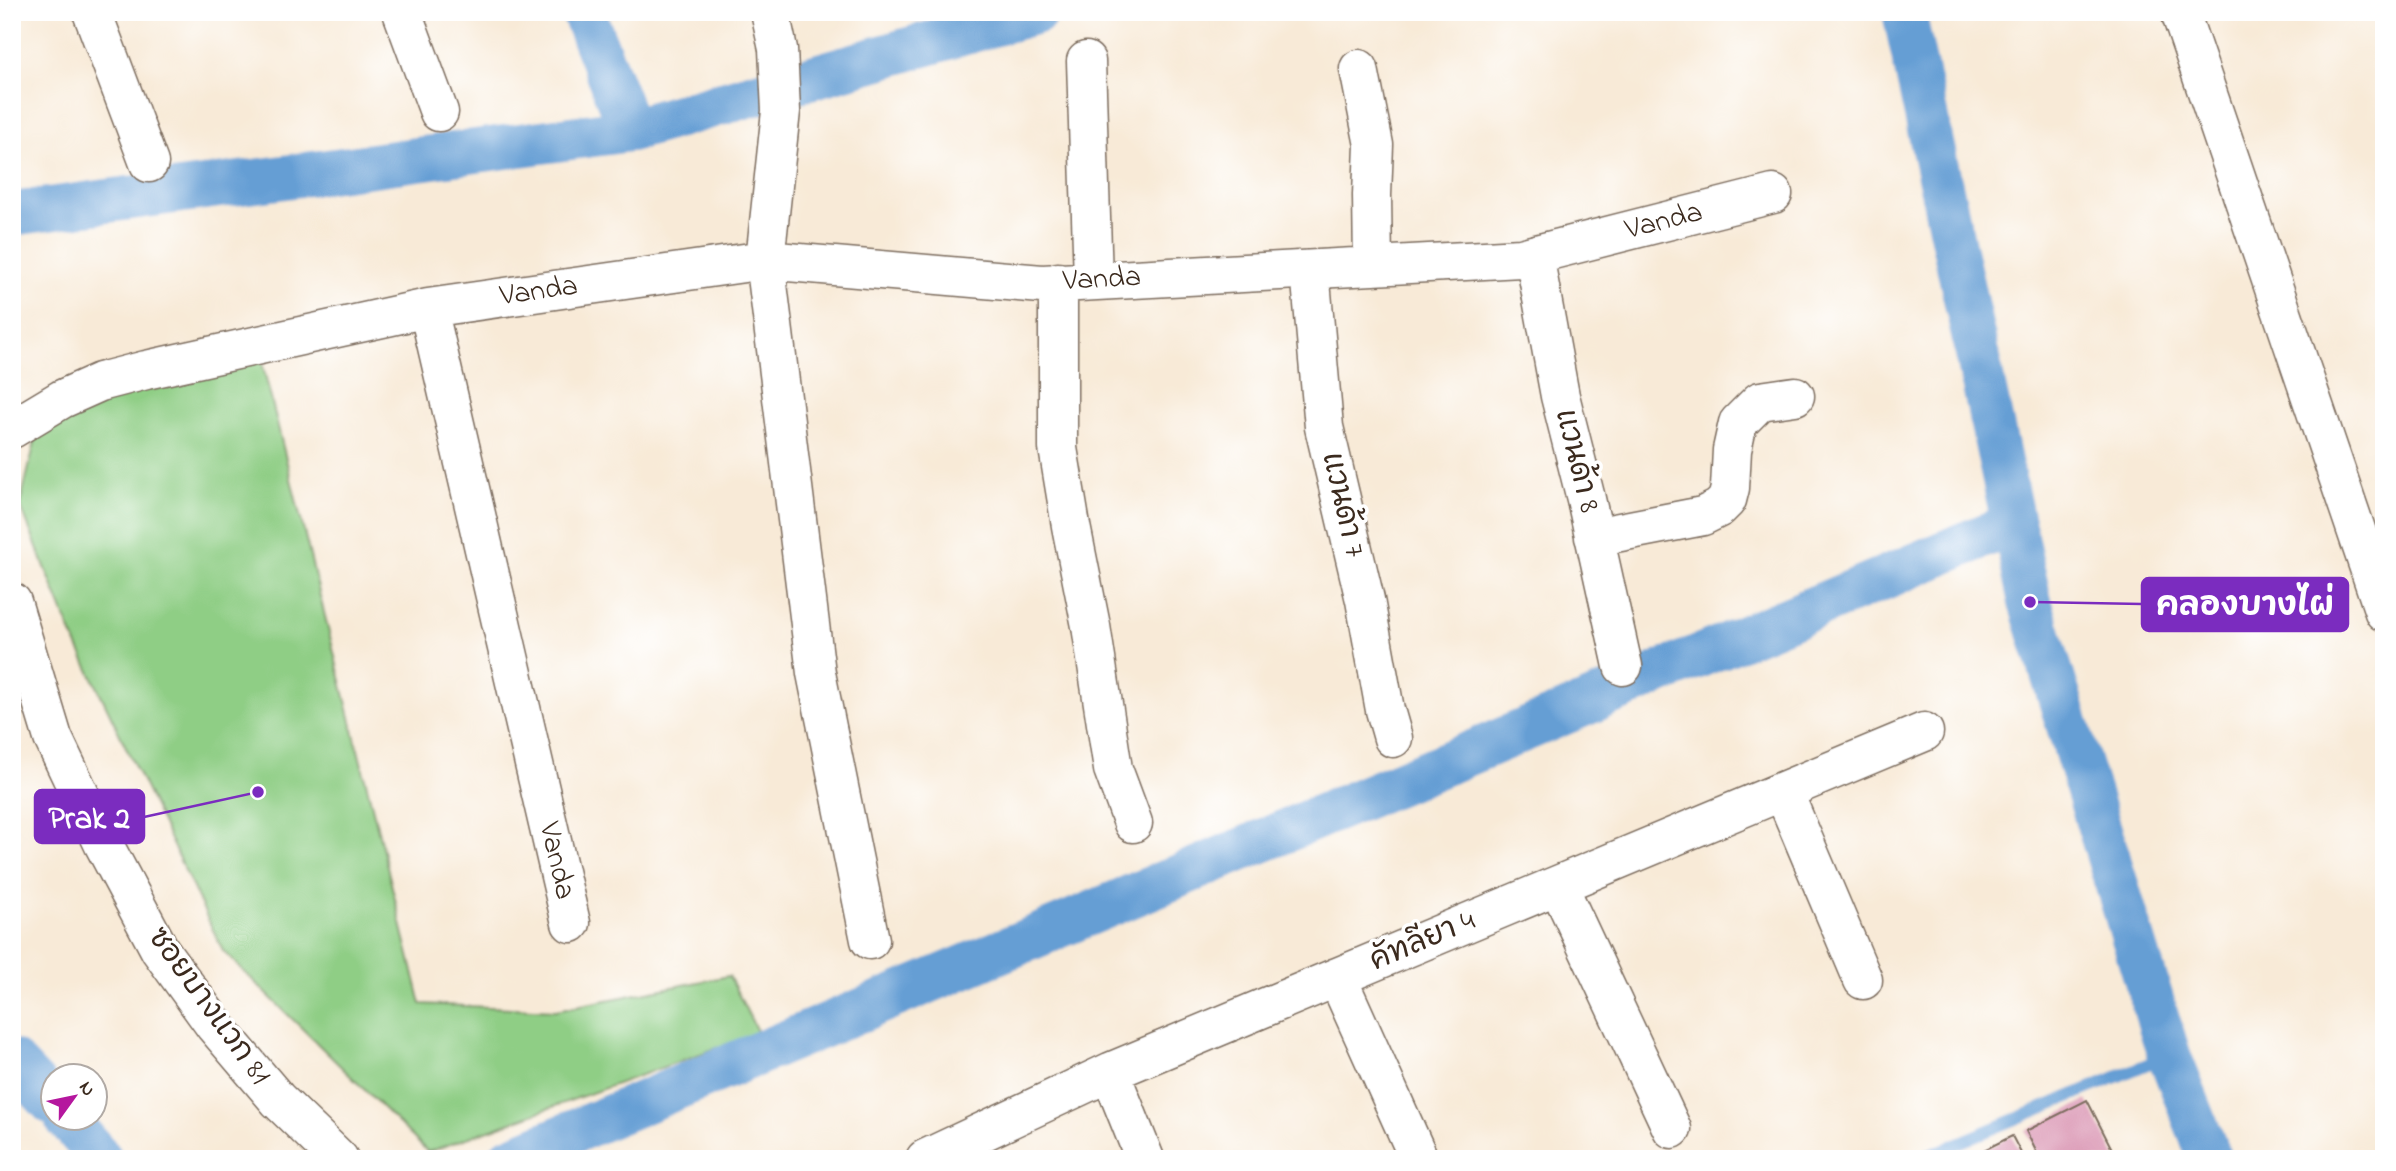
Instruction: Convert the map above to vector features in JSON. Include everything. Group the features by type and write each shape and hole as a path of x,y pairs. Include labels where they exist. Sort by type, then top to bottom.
{"street":[{"path":"92,12 149,163"},
{"path":"402,12 439,112"},
{"path":"770,12 778,49 781,111 765,260 816,673 870,940"},
{"path":"2180,12 2384,612"},
{"path":"1086,61 1076,281 1058,448 1070,526 1091,626 1113,769 1133,823"},
{"path":"1359,69 1374,145 1373,266"},
{"name":"Vanda","path":"12,429 62,398 100,382 428,308 765,260 1042,284 1521,258 1773,194"},
{"name":"แวนด้า 8","path":"1534,255 1560,396 1623,666"},
{"name":"แวนด้า 7","path":"1310,270 1324,427 1365,600 1385,710 1394,738"},
{"name":"Vanda","path":"428,308 571,923"},
{"path":"1594,537 1703,516 1719,508 1727,500 1730,488 1732,450 1738,423 1759,401 1795,396"},
{"name":"ซอยบางแวก 81","path":"12,602 52,738 103,844 160,950 215,1027 278,1100 339,1159"},
{"name":"คัทลียา 4","path":"925,1159 1110,1072 1924,733"},
{"path":"1783,792 1863,980"},
{"path":"1558,885 1672,1129"},
{"path":"1338,977 1419,1159"},
{"path":"1110,1072 1145,1159"}],"green space":[{"path":"259,350 421,1004 556,1010 729,976 758,1033 428,1152 223,951 72,634 20,505 38,429 124,370"}],"building":[{"path":"2087,1100 2117,1159 2040,1159 2026,1131"},
{"path":"2012,1136 2024,1159 1966,1159"}],"waterway":[{"path":"583,12 630,130"},
{"path":"12,214 630,130 1037,12"},
{"path":"1904,12 2030,602 2169,1055 2210,1159"},
{"path":"509,1159 2012,524"},
{"path":"1920,1159 2169,1055"},
{"path":"12,1061 38,1088"},
{"path":"78,1132 101,1159"}],"place":[{"name":"คลองบางไผ่","path":"2030,602"},
{"name":"Prak 2","path":"258,792"}]}
